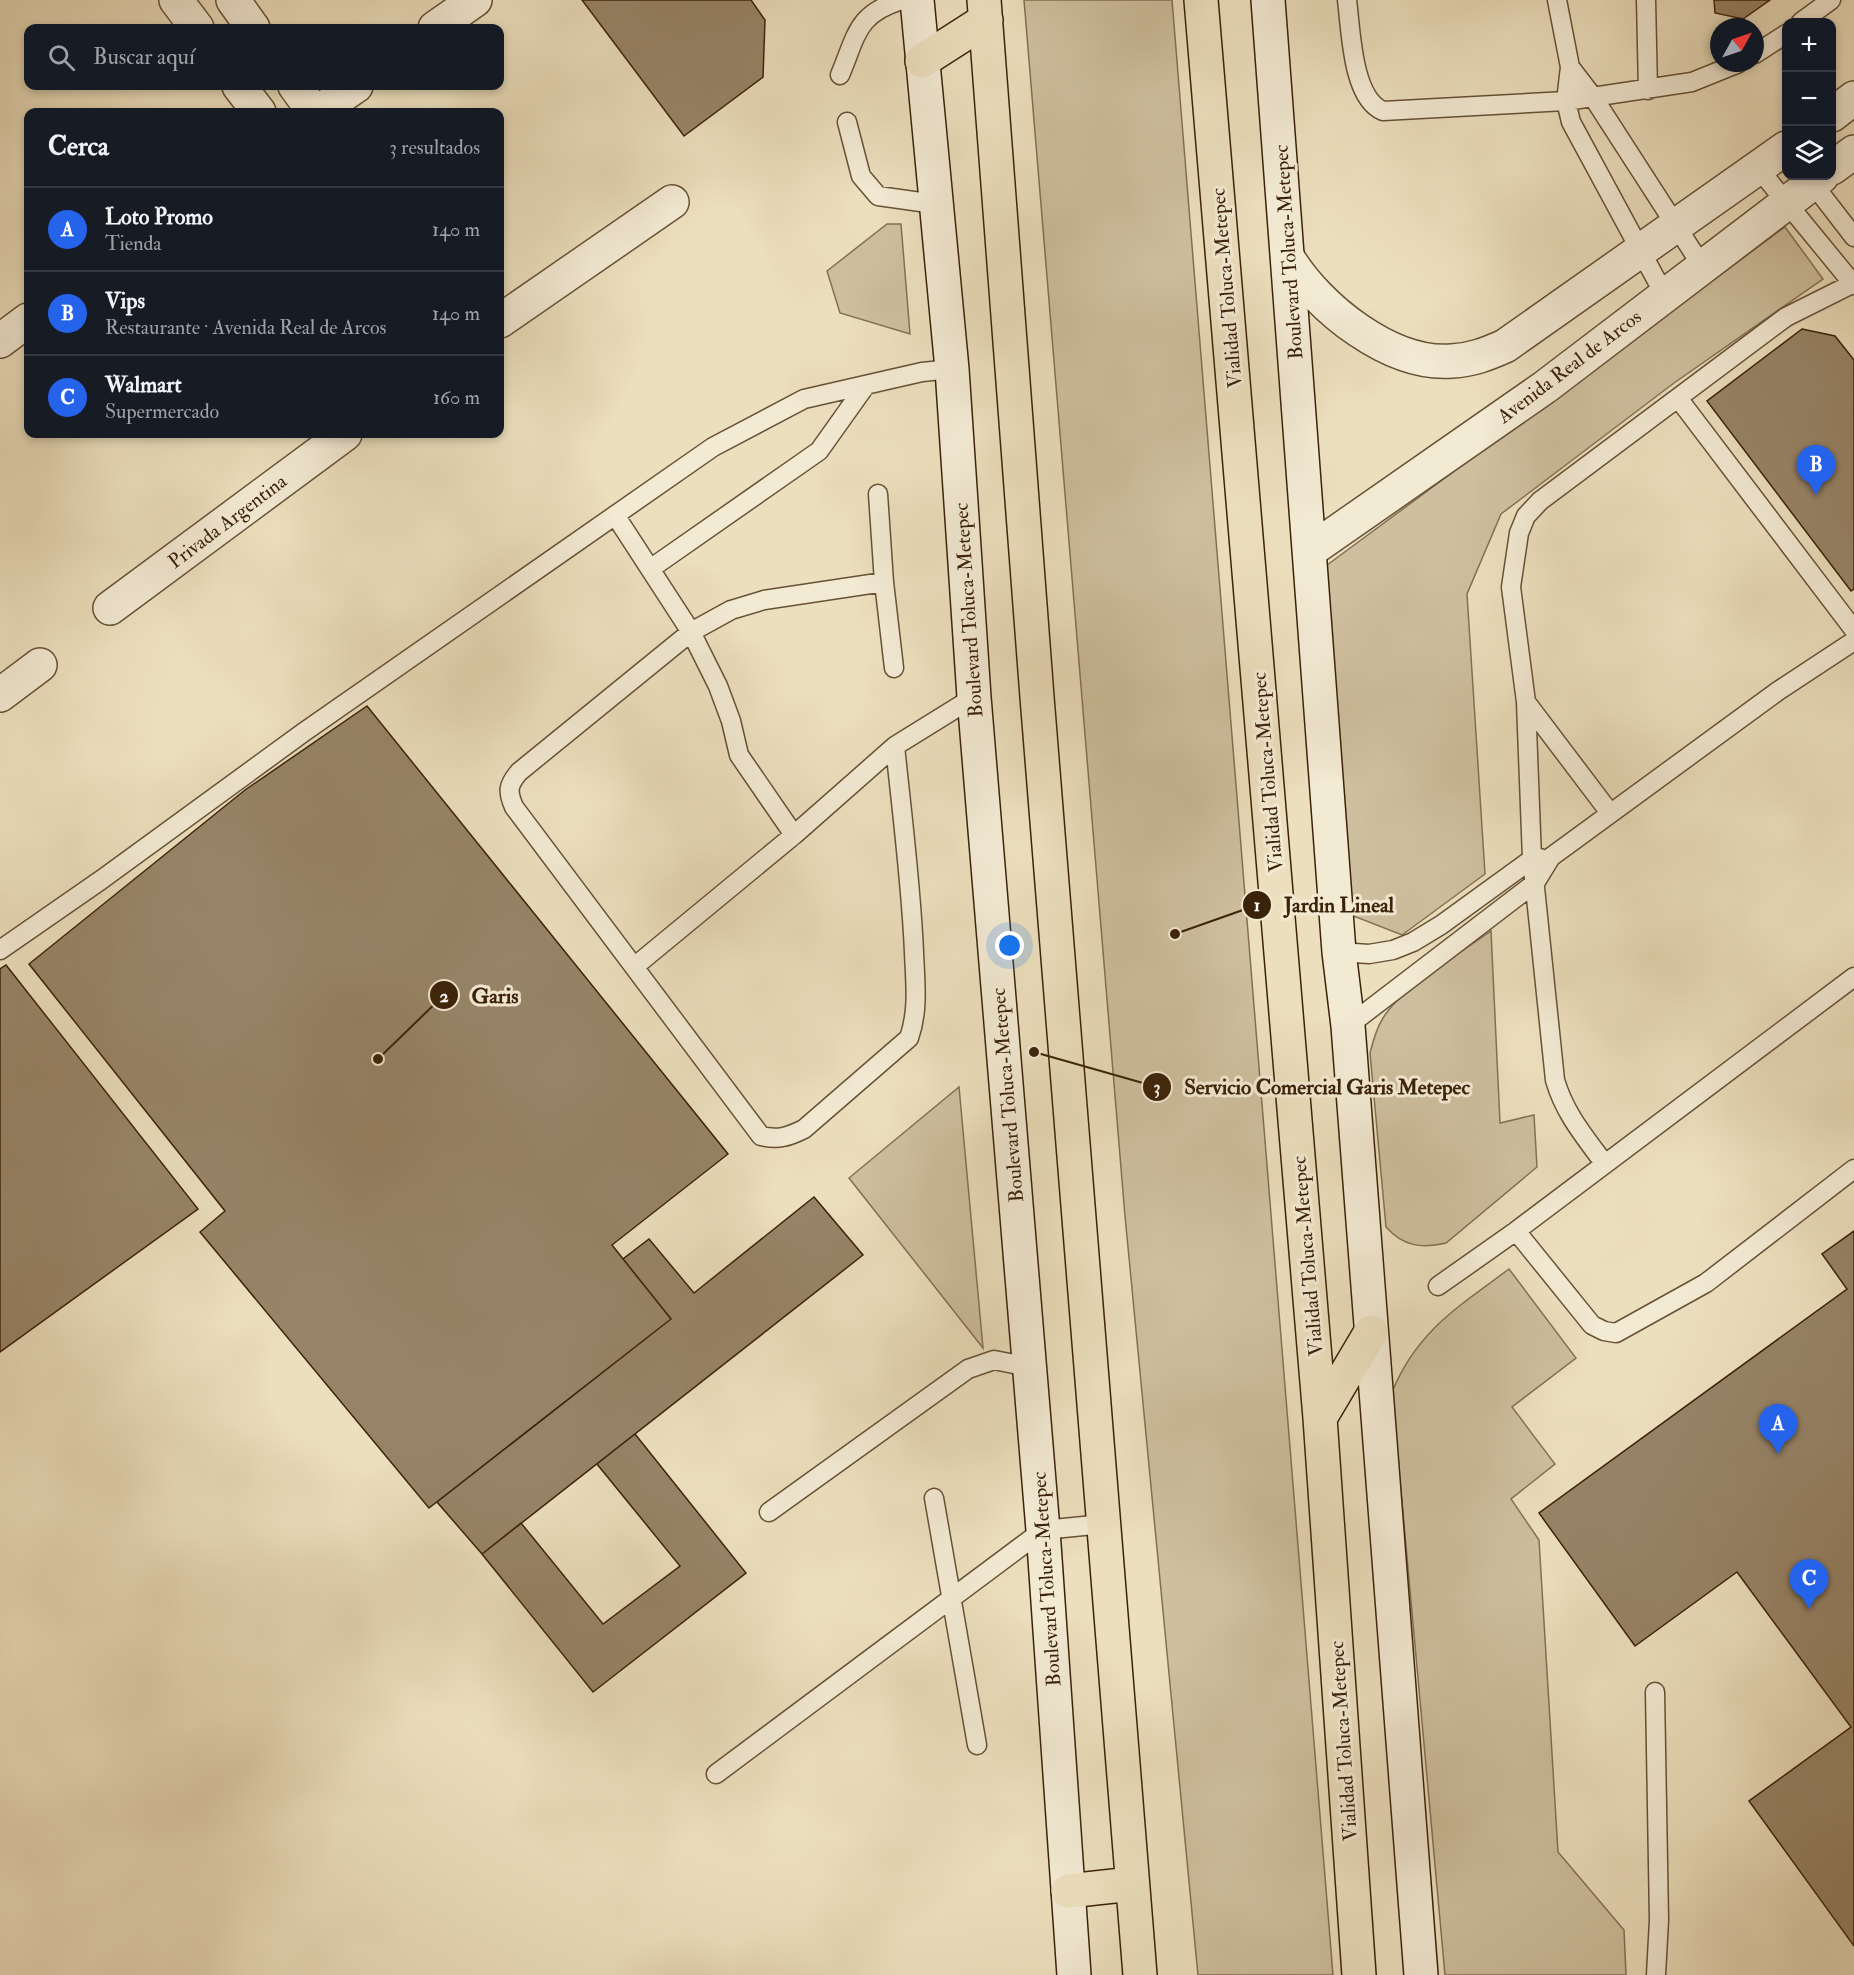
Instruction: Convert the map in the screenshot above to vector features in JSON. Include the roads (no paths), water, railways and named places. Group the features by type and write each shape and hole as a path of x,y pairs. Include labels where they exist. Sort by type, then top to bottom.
{"highway":[{"name":"Vialidad Toluca-Metepec","path":"1201,0 1320,1418 1359,1975"},
{"path":"922,61 982,7"},
{"path":"982,7 1140,1975"},
{"path":"1320,1418 1371,1332"},
{"path":"1068,1891 1132,1884"}],"main road":[{"path":"176,0 194,24"},
{"path":"233,0 250,24"},
{"path":"441,24 475,0"},
{"name":"Boulevard Toluca-Metepec","path":"917,0 952,369 974,697 1043,1530 1074,1975"},
{"name":"Boulevard Toluca-Metepec","path":"1268,0 1311,550 1339,952 1348,1026 1421,1975"},
{"path":"242,90 256,108"},
{"path":"298,90 313,108"},
{"path":"322,108 350,90"},
{"path":"1836,112 1854,98"},
{"path":"1288,258 1300,277 1323,301 1365,335 1407,355 1450,362 1482,357 1504,346 1782,152"},
{"name":"Avenida Real de Arcos","path":"1836,164 1854,152"},
{"name":"Avenida Real de Arcos","path":"1311,550 1545,387 1664,294 1788,203 1813,180"},
{"path":"504,318 672,202"},
{"path":"0,341 24,323"},
{"name":"Privada Argentina","path":"110,608 340,438"},
{"path":"0,695 40,665"}],"lane":[{"path":"840,75 863,22 880,7 902,0"},
{"path":"1347,0 1360,87 1373,106 1383,111 1566,101 1692,82 1717,72"},
{"path":"1557,0 1570,67 1566,101 1570,122 1664,294"},
{"path":"1806,18 1831,0"},
{"path":"1648,90 1649,2"},
{"path":"1764,48 1782,36"},
{"path":"1570,67 1593,97 1702,266"},
{"path":"848,123 861,176 878,196 935,204"},
{"path":"1604,1163 1571,1118 1560,1098 1555,1080 1532,859 1526,702 1511,587 1519,533 1526,516 1540,501 1786,317 1853,284 1758,168"},
{"path":"1821,180 1854,237"},
{"path":"0,950 304,732 713,447 796,402 922,372 952,369"},
{"path":"650,569 819,451 866,385"},
{"path":"1678,398 1854,630"},
{"path":"878,494 884,582 894,668"},
{"path":"615,515 691,632 718,687 739,755 794,835"},
{"path":"884,582 764,600 731,610 691,632 519,772 509,784 508,794 514,807 761,1136 780,1138 804,1129 909,1038 915,1022 912,902 895,746"},
{"path":"1348,1026 1535,883 1551,856 1778,691 1854,641"},
{"path":"634,967 794,835 895,746 974,697"},
{"path":"1526,702 1610,813"},
{"path":"1339,952 1369,954 1393,950 1413,942 1441,925 1532,859 1551,856"},
{"path":"1438,1286 1516,1231 1854,977"},
{"path":"1516,1231 1592,1325 1604,1331 1616,1333 1706,1283 1854,1169"},
{"path":"769,1512 968,1369 994,1360 1029,1367"},
{"path":"934,1498 977,1746"},
{"path":"716,1774 1043,1530 1104,1524"},
{"path":"1655,1692 1659,1920 1656,1975"}],"place":[{"name":"Vips","path":"1816,495"},
{"name":"Jardin Lineal","path":"1175,934"},
{"name":"Servicio Comercial Garis Metepec","path":"1034,1052"},
{"name":"Garis","path":"378,1059"},
{"name":"Loto Promo","path":"1778,1454"},
{"name":"Walmart","path":"1809,1609"}]}
